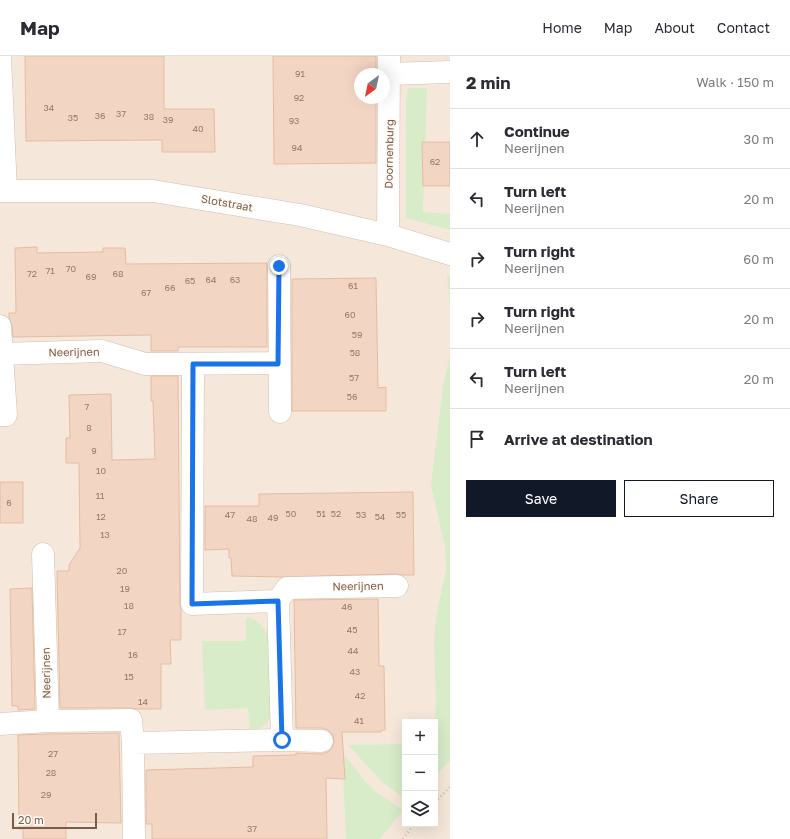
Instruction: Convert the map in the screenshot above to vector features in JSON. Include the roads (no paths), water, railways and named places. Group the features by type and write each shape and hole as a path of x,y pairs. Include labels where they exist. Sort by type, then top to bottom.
{"street":[{"path":"0,56 3,191"},
{"name":"Doornenburg","path":"388,235 390,65 450,72"},
{"name":"Slotstraat","path":"3,191 153,191 300,215 388,235 450,254"},
{"path":"279,266 278,364 280,412"},
{"path":"0,326 6,415 0,415"},
{"name":"Neerijnen","path":"2,354 102,351 145,364 278,364"},
{"path":"193,364 192,604 278,601 282,740"},
{"name":"Neerijnen","path":"43,554 48,721"},
{"name":"Neerijnen","path":"278,601 287,588 397,586"},
{"path":"0,724 48,721 131,720 133,743 134,839"},
{"path":"133,743 282,740 322,741"}]}
